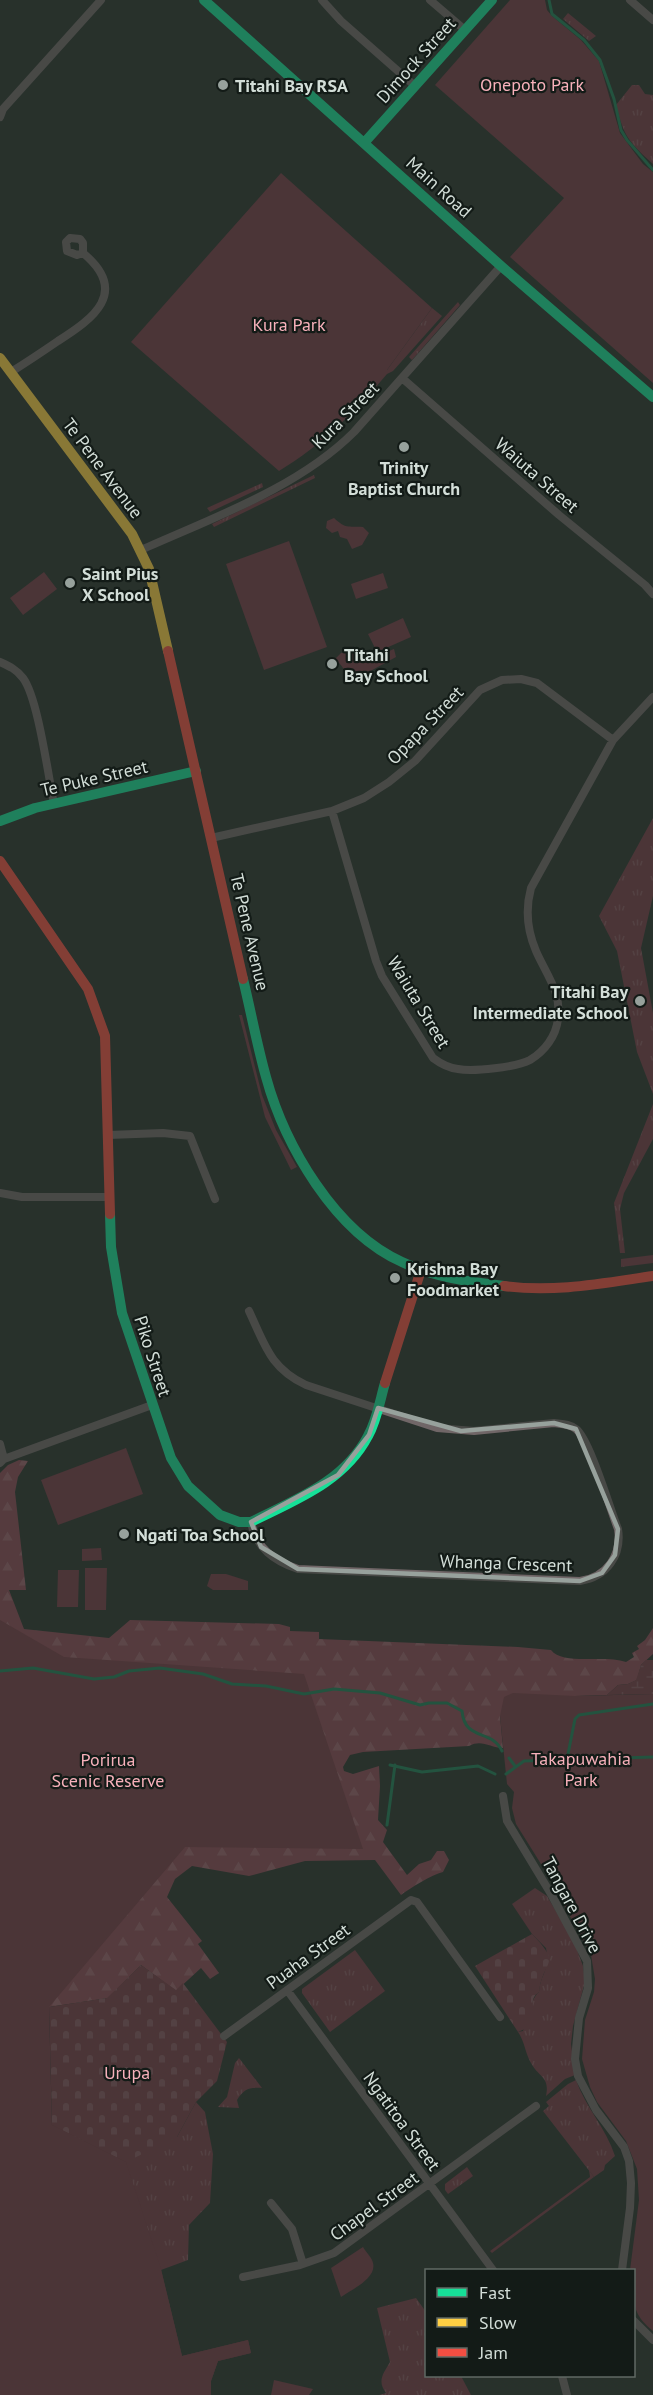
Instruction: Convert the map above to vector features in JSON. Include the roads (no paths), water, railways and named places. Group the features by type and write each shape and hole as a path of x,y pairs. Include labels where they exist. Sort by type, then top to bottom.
{"street":[{"path":"0,116 3,109 101,0"},
{"name":"Main Road","path":"204,0 501,266 653,397"},
{"path":"322,0 341,21 415,86"},
{"path":"430,0 465,30"},
{"name":"Dimock Street","path":"364,143 492,0"},
{"path":"630,0 653,20"},
{"path":"5,366 82,325 99,308 104,293 102,276 93,261 83,253"},
{"name":"Kura Street","path":"141,550 270,490 311,468 354,432 501,266"},
{"name":"Te Pene Avenue","path":"5,366 132,534 141,550 155,589 266,1078 276,1107 322,1192 352,1228 382,1251 421,1270 511,1288 533,1289 571,1287 653,1276"},
{"name":"Waiuta Street","path":"402,378 653,594"},
{"path":"0,662 14,668 24,680 33,698 54,804"},
{"name":"Opapa Street","path":"211,838 332,811 364,798 402,773 480,690 502,680 521,679 537,683 613,740"},
{"name":"Waiuta Street","path":"332,811 375,962 425,1048 440,1064 461,1070 515,1065 529,1060 545,1047 557,1028 560,1006 556,991 529,932 527,901 531,888 613,740 653,697"},
{"name":"Te Puke Street","path":"0,821 26,810 196,771"},
{"name":"Piko Street","path":"0,861 88,989 105,1036 111,1247 118,1297 171,1458 188,1486 220,1515 239,1522 252,1522"},
{"path":"108,1135 163,1133 190,1136 215,1199"},
{"path":"0,1194 22,1197 110,1197"},
{"path":"252,1522 307,1495 338,1475 350,1463 369,1435 421,1270"},
{"path":"249,1311 271,1357 289,1377 306,1385 378,1408"},
{"path":"0,1444 2,1461 152,1405"},
{"name":"Whanga Crescent","path":"252,1522 253,1533 261,1547 282,1563 298,1569 580,1581 594,1577 611,1563 618,1548 618,1528 585,1442 576,1429 565,1424 554,1424 461,1431 437,1428 378,1408"},
{"name":"Tangare Drive","path":"503,1796 507,1821 551,1894 587,1961 588,1988 579,2018 575,2060 579,2076 596,2110 624,2147 629,2161 632,2182 622,2269"},
{"name":"Puaha Street","path":"224,2036 411,1900 417,1902 500,2017"},
{"name":"Ngatitoa Street","path":"287,1990 492,2269"},
{"name":"Chapel Street","path":"243,2277 319,2260 339,2250 536,2106"},
{"path":"271,2203 292,2229 303,2264"},
{"path":"635,2323 653,2340"},
{"path":"562,2377 567,2395"}],"waterway":[{"path":"549,0 552,14 584,40 600,60 614,99 621,130 653,170"},
{"path":"0,1671 33,1668 94,1679 114,1677 129,1671 160,1668 203,1674 232,1684 266,1686 304,1694 334,1689 380,1693 420,1705 447,1703 462,1711 468,1727 492,1739 502,1751"},
{"path":"567,1759 575,1719 579,1715 653,1704"},
{"path":"506,1774 524,1761 653,1757"},
{"path":"509,1758 515,1766"},
{"path":"390,1765 422,1772 478,1766 495,1774"},
{"path":"387,1825 395,1765"}],"place":[{"name":"Titahi Bay RSA","path":"223,85"},
{"name":"Trinity Baptist Church","path":"404,447"},
{"name":"Saint Pius X School","path":"70,583"},
{"name":"Titahi Bay School","path":"332,664"},
{"name":"Titahi Bay Intermediate School","path":"640,1001"},
{"name":"Krishna Bay Foodmarket","path":"395,1278"},
{"name":"Ngati Toa School","path":"124,1534"}],"park label":[{"name":"Onepoto Park","path":"532,84"},
{"name":"Kura Park","path":"289,324"},
{"name":"Takapuwahia Park","path":"581,1768"},
{"name":"Porirua Scenic Reserve","path":"108,1769"},
{"name":"Urupa","path":"127,2072"}]}
